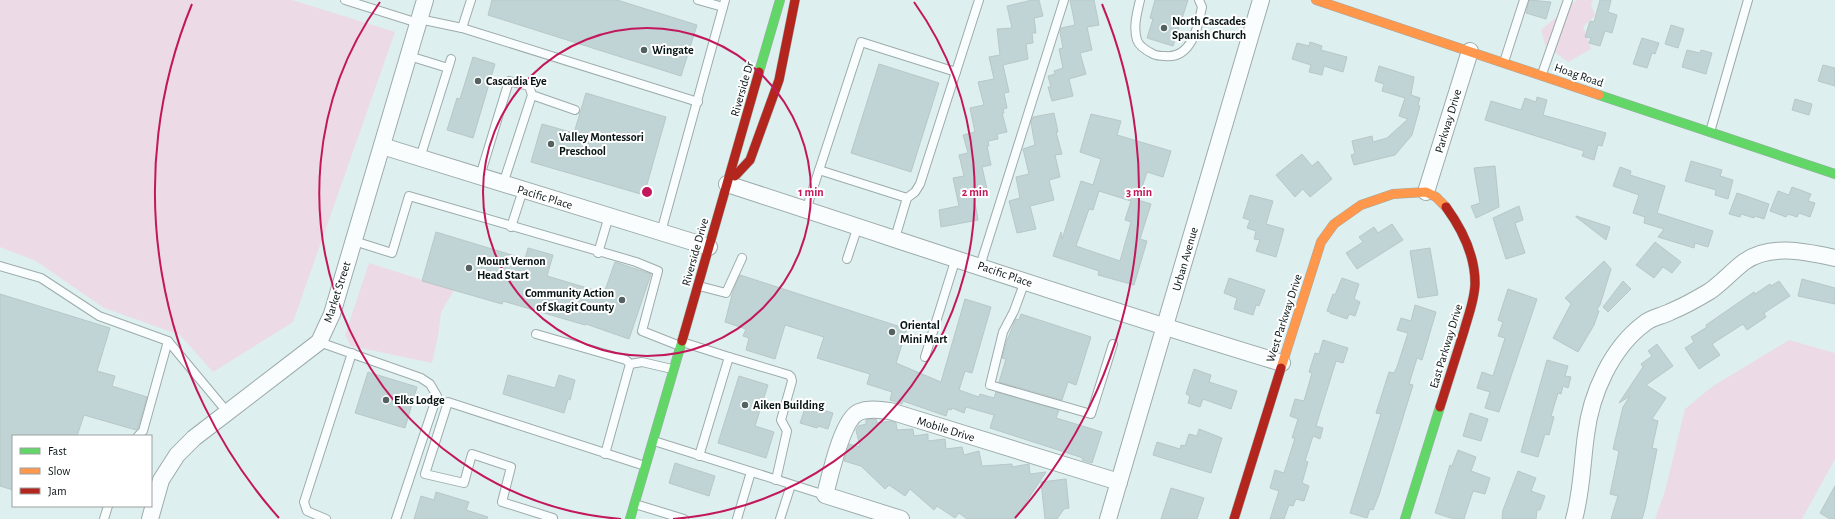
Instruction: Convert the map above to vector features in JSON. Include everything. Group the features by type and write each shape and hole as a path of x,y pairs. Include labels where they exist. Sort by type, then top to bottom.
{"street":[{"name":"Market Street","path":"150,519 161,480 177,455 194,438 319,342 332,314 425,0"},
{"name":"Riverside Dr","path":"727,184 780,0"},
{"name":"Riverside Drive","path":"630,519 727,184 750,160 779,80 795,0"},
{"name":"Urban Avenue","path":"1108,519 1261,0"},
{"name":"Hoag Road","path":"1316,0 1835,174"},
{"path":"779,80 800,28"},
{"name":"Parkway Drive","path":"1426,192 1470,51"},
{"name":"Pacific Place","path":"382,146 709,247"},
{"name":"Pacific Place","path":"727,184 956,258 1165,328 1282,363"},
{"name":"West Parkway Drive","path":"1234,519 1321,242 1333,225 1348,213 1379,197 1404,192 1426,192"},
{"name":"East Parkway Drive","path":"1405,519 1472,307 1475,285 1473,265 1456,219 1443,202 1426,192"},
{"path":"1574,519 1579,504 1586,435 1591,409 1600,384 1612,360 1626,340 1646,322 1690,304 1714,288 1745,261 1762,253 1782,250 1813,253 1835,258"},
{"name":"Mobile Drive","path":"825,495 843,432 848,421 858,412 871,409 890,411 1119,482"},
{"path":"825,495 901,519"}],"lane":[{"path":"345,0 419,21 462,28 698,102"},
{"path":"462,28 471,0"},
{"path":"661,232 724,4 698,0"},
{"path":"895,238 907,198 915,192 920,184 979,0"},
{"path":"980,266 1064,0"},
{"path":"1140,0 1135,24 1137,41 1146,50 1155,55 1168,57 1180,55 1191,43 1202,8 1199,0"},
{"path":"1504,62 1524,0"},
{"path":"1542,75 1568,0"},
{"path":"1710,132 1748,0"},
{"path":"806,210 861,42 956,72"},
{"path":"409,56 448,68"},
{"path":"420,158 451,59"},
{"path":"480,176 509,81 529,86 532,95 503,184"},
{"path":"532,95 575,110"},
{"path":"819,170 907,198"},
{"path":"511,227 523,190"},
{"path":"354,241 392,253 409,196 598,253 636,262 658,271 642,331 792,377 781,420 787,431 776,480"},
{"path":"598,253 609,216"},
{"path":"847,259 858,226"},
{"path":"698,286 726,293 742,258"},
{"path":"925,357 956,258"},
{"path":"0,266 41,278 98,316 168,341 228,413"},
{"path":"1025,281 1014,311 1003,332 990,386 1091,414 1113,344"},
{"path":"536,334 626,360 630,364"},
{"path":"139,435 143,431 168,341"},
{"path":"319,342 421,378 430,384 436,396 396,519"},
{"path":"326,519 306,511 304,502 352,353"},
{"path":"699,456 729,357"},
{"path":"630,364 642,362 674,369"},
{"path":"605,454 630,364"},
{"path":"554,519 502,502 511,467 472,454 464,483 425,474 448,402 645,466"},
{"path":"653,441 825,495"},
{"path":"737,519 751,472"},
{"path":"780,519 791,484"},
{"path":"634,504 684,519"},
{"path":"104,519 108,507"}],"shaded area":[{"path":"0,0 292,0 395,32 293,322 213,372 180,335 104,308 36,261 0,247"},
{"path":"1577,0 1593,0 1591,5 1595,16 1583,26 1591,49 1568,62 1545,45 1541,30"},
{"path":"369,263 454,290 441,312 438,336 432,363 351,346 345,335"},
{"path":"1789,340 1835,353 1835,459 1802,519 1655,519 1665,491 1685,409 1713,386"}],"building":[{"name":"Wingate","path":"492,0 617,0 697,25 681,76 488,15"},
{"path":"1032,0 1039,0 1043,16 1034,18 1036,33 1032,33 1033,43 1026,44 1028,59 1003,65 1009,92 1004,93 1007,108 1003,109 1004,113 1002,113 1007,132 997,134 998,139 988,141 989,146 987,146 991,165 982,167 987,189 981,190 982,196 974,197 978,220 941,227 939,210 959,206 953,178 964,176 959,155 968,153 963,135 975,132 970,108 984,105 978,82 994,79 989,57 1000,55 997,29 1012,28 1007,6"},
{"path":"1070,0 1094,0 1099,25 1087,27 1092,50 1080,53 1086,74 1069,79 1073,96 1052,101 1048,87 1051,87 1048,76 1055,74 1054,71 1063,68 1059,49 1063,48 1060,32 1061,28 1075,25"},
{"name":"North Cascades Spanish Church","path":"1155,0 1188,0 1173,46 1147,38 1153,19 1150,18"},
{"path":"1529,0 1551,2 1546,19 1526,13"},
{"path":"1600,0 1611,0 1608,12 1617,15 1612,33 1605,31 1600,46 1589,43 1591,38 1585,37 1590,21 1594,22"},
{"path":"1671,25 1684,29 1678,48 1665,44"},
{"path":"1642,38 1659,43 1655,54 1652,53 1647,68 1633,64"},
{"path":"1310,42 1322,46 1321,50 1347,57 1343,72 1324,66 1322,75 1309,72 1311,65 1292,59 1297,43 1309,46"},
{"path":"1687,50 1700,53 1701,50 1712,53 1706,74 1682,67"},
{"name":"Cascadia Eye","path":"473,57 495,64 473,138 447,130 457,98 460,99"},
{"path":"879,64 939,83 911,172 851,153"},
{"path":"1823,65 1835,68 1835,86 1818,81"},
{"path":"1379,66 1414,77 1411,95 1420,98 1418,105 1420,106 1412,135 1395,155 1354,165 1351,155 1355,154 1352,141 1372,136 1373,142 1387,138 1408,119 1399,116 1405,98 1382,91 1384,84 1375,81"},
{"path":"586,93 666,117 644,195 531,162 542,124 574,133"},
{"path":"1537,97 1547,100 1543,115 1606,133 1602,146 1598,145 1594,160 1582,156 1584,151 1485,120 1491,101 1521,110 1525,98 1536,102"},
{"path":"1795,99 1812,104 1809,115 1792,110"},
{"path":"1054,113 1058,132 1056,132 1062,154 1055,155 1060,177 1049,180 1054,200 1030,206 1036,229 1017,233 1009,201 1020,198 1016,177 1029,174 1023,149 1035,145 1031,123 1033,117"},
{"path":"1091,114 1121,121 1117,135 1171,151 1163,177 1147,172 1138,200 1151,204 1140,239 1147,241 1134,285 1098,275 1099,271 1053,256 1061,232 1062,239 1081,181 1093,185 1101,159 1080,152","holes":["1099,191 1131,201 1125,220 1131,222 1120,261 1076,246 1089,209 1093,210"]},
{"path":"1302,154 1312,166 1318,161 1332,179 1310,197 1303,189 1295,197 1276,175"},
{"path":"1691,161 1722,170 1720,176 1733,180 1728,199 1715,195 1716,190 1685,181"},
{"path":"1495,166 1499,207 1476,218 1471,206 1480,203 1474,168"},
{"path":"1620,167 1631,171 1630,175 1665,186 1657,213 1713,231 1708,247 1695,243 1694,248 1658,237 1664,229 1644,223 1645,217 1633,213 1639,195 1613,186"},
{"path":"1792,187 1811,194 1808,201 1815,203 1810,217 1799,213 1797,217 1788,214 1786,217 1770,211 1778,191 1789,195"},
{"path":"1737,193 1769,204 1764,219 1741,214 1740,217 1729,214"},
{"path":"1250,195 1273,201 1266,224 1284,229 1276,257 1256,251 1260,240 1254,239 1256,231 1247,228 1250,220 1243,218"},
{"path":"1519,206 1523,220 1515,223 1525,253 1506,259 1493,218"},
{"path":"1576,217 1610,227 1606,240"},
{"path":"1392,224 1403,240 1357,269 1346,253 1363,242 1359,237 1374,227 1378,233"},
{"path":"436,232 525,259 528,248 553,255 547,276 604,293 615,262 651,274 629,339 586,324 585,325 503,301 502,304 422,281"},
{"path":"1655,242 1681,262 1672,273 1663,267 1654,278 1636,265"},
{"path":"1430,248 1438,295 1418,298 1410,251"},
{"path":"1604,261 1611,269 1600,305 1597,309 1599,311 1594,325 1578,352 1553,338 1571,304 1565,298"},
{"path":"740,275 907,329 896,363 941,382 965,299 991,307 972,373 965,371 959,390 979,397 980,394 994,398 996,392 1059,410 1056,418 1102,432 1092,463 1082,460 1083,458 990,428 994,415 966,407 964,413 952,408 951,410 948,409 946,416 903,401 902,404 890,400 892,392 867,384 870,374 817,358 824,337 785,325 775,359 746,350 749,338 743,336 746,329 725,322 733,291"},
{"path":"1229,278 1265,290 1259,306 1256,305 1253,315 1234,309 1237,298 1224,293"},
{"path":"1342,278 1359,284 1354,299 1360,302 1355,316 1349,314 1347,319 1327,311 1333,294 1335,295"},
{"path":"1802,279 1835,288 1835,304 1798,296"},
{"path":"1623,281 1631,289 1608,312 1603,307"},
{"path":"1779,281 1790,296 1764,313 1766,317 1747,330 1743,324 1712,344 1720,355 1699,369 1685,348 1694,342 1691,337 1754,292 1755,294 1770,284 1771,286"},
{"path":"1508,289 1537,299 1499,412 1485,408 1490,392 1477,388 1482,372 1493,376 1505,338 1498,336 1503,322 1498,320"},
{"path":"0,294 110,328 97,371 115,376 112,386 147,397 138,428 136,430 84,415 77,435 12,435 12,490 0,486"},
{"path":"1415,305 1436,312 1422,360 1417,358 1409,384 1413,385 1379,495 1373,510 1370,509 1367,518 1350,513 1381,414 1376,413 1389,372 1394,373 1397,367 1408,333 1397,330 1401,318 1411,321"},
{"path":"1021,314 1091,337 1076,385 1068,382 1062,400 999,382 1006,359 1002,358 1007,340 1016,319 1019,320"},
{"path":"1323,340 1348,348 1343,363 1336,361 1316,426 1323,428 1320,439 1313,436 1305,461 1308,462 1302,483 1309,486 1304,501 1296,499 1293,506 1289,505 1284,519 1270,519 1279,491 1270,488 1275,470 1284,473 1295,438 1292,438 1298,419 1290,416 1295,399 1304,401 1312,373 1309,372 1315,353 1319,354"},
{"path":"1657,344 1673,366 1646,385 1666,398 1652,419 1658,421 1652,448 1657,449 1645,509 1642,519 1611,519 1618,496 1610,494 1619,451 1613,449 1623,407 1630,396 1619,403 1643,367 1641,364 1652,356 1648,351"},
{"path":"1547,360 1568,366 1565,376 1571,377 1568,388 1563,386 1561,394 1558,393 1551,416 1554,417 1549,435 1545,434 1538,457 1521,452"},
{"path":"1194,369 1211,375 1209,382 1237,391 1231,409 1203,399 1200,407 1188,403 1190,396 1186,394"},
{"name":"Elks Lodge","path":"368,372 417,387 405,428 355,413"},
{"path":"508,375 555,388 559,375 575,380 570,400 568,399 564,413 503,394"},
{"name":"Aiken Building","path":"739,376 768,385 755,426 774,432 766,458 718,443"},
{"path":"806,405 833,413 828,429 818,426 817,428 800,423"},
{"path":"1470,413 1488,419 1481,441 1463,436"},
{"path":"876,419 877,423 891,421 896,423 897,430 913,429 914,436 928,434 928,441 945,439 946,449 962,447 964,455 979,451 982,466 1012,464 1012,467 1029,464 1030,474 1046,472 1015,519 967,519 959,513 955,518 937,506 934,510 910,489 905,496 889,485 885,489 861,466 844,461 849,444 860,447 856,430 858,426 866,424 866,420"},
{"path":"1199,429 1222,438 1211,473 1153,455 1157,442 1180,449 1181,445 1185,446 1189,434 1197,436"},
{"path":"1458,450 1476,457 1471,471 1490,478 1485,494 1473,491 1464,519 1454,519 1435,513 1450,465 1452,466"},
{"path":"675,463 715,476 709,496 669,483"},
{"path":"1518,471 1536,478 1531,491 1545,496 1540,510 1537,510 1536,519 1502,519 1503,510"},
{"path":"1066,479 1069,508 1064,509 1057,519 1045,519 1041,482"},
{"path":"1835,486 1835,519 1830,519 1820,513"},
{"path":"1171,488 1204,498 1197,519 1161,519"},
{"path":"436,492 469,502 466,510 488,517 487,519 414,519 421,496 434,500"}],"traffic: fast":[{"path":"759,72 780,0"},
{"path":"1599,95 1835,174"},
{"path":"630,519 682,341"},
{"path":"1405,519 1440,407"}],"traffic: slow":[{"path":"1316,0 1599,95"},
{"path":"1281,368 1321,242 1334,224 1361,205 1393,194 1426,192 1436,197 1446,207"}],"traffic: jam":[{"path":"735,176 750,160 779,80 795,0"},
{"path":"682,341 759,72"},
{"path":"1440,407 1471,307 1475,283 1473,263 1470,253 1457,224 1446,207"},
{"path":"1234,519 1281,368"}],"place":[{"name":"North Cascades Spanish Church","path":"1164,28"},
{"name":"Wingate","path":"644,50"},
{"name":"Cascadia Eye","path":"478,81"},
{"name":"Valley Montessori Preschool","path":"551,144"},
{"name":"Mount Vernon Head Start","path":"469,268"},
{"name":"Community Action of Skagit County","path":"622,300"},
{"name":"Oriental Mini Mart","path":"892,332"},
{"name":"Elks Lodge","path":"386,400"},
{"name":"Aiken Building","path":"745,405"}]}
